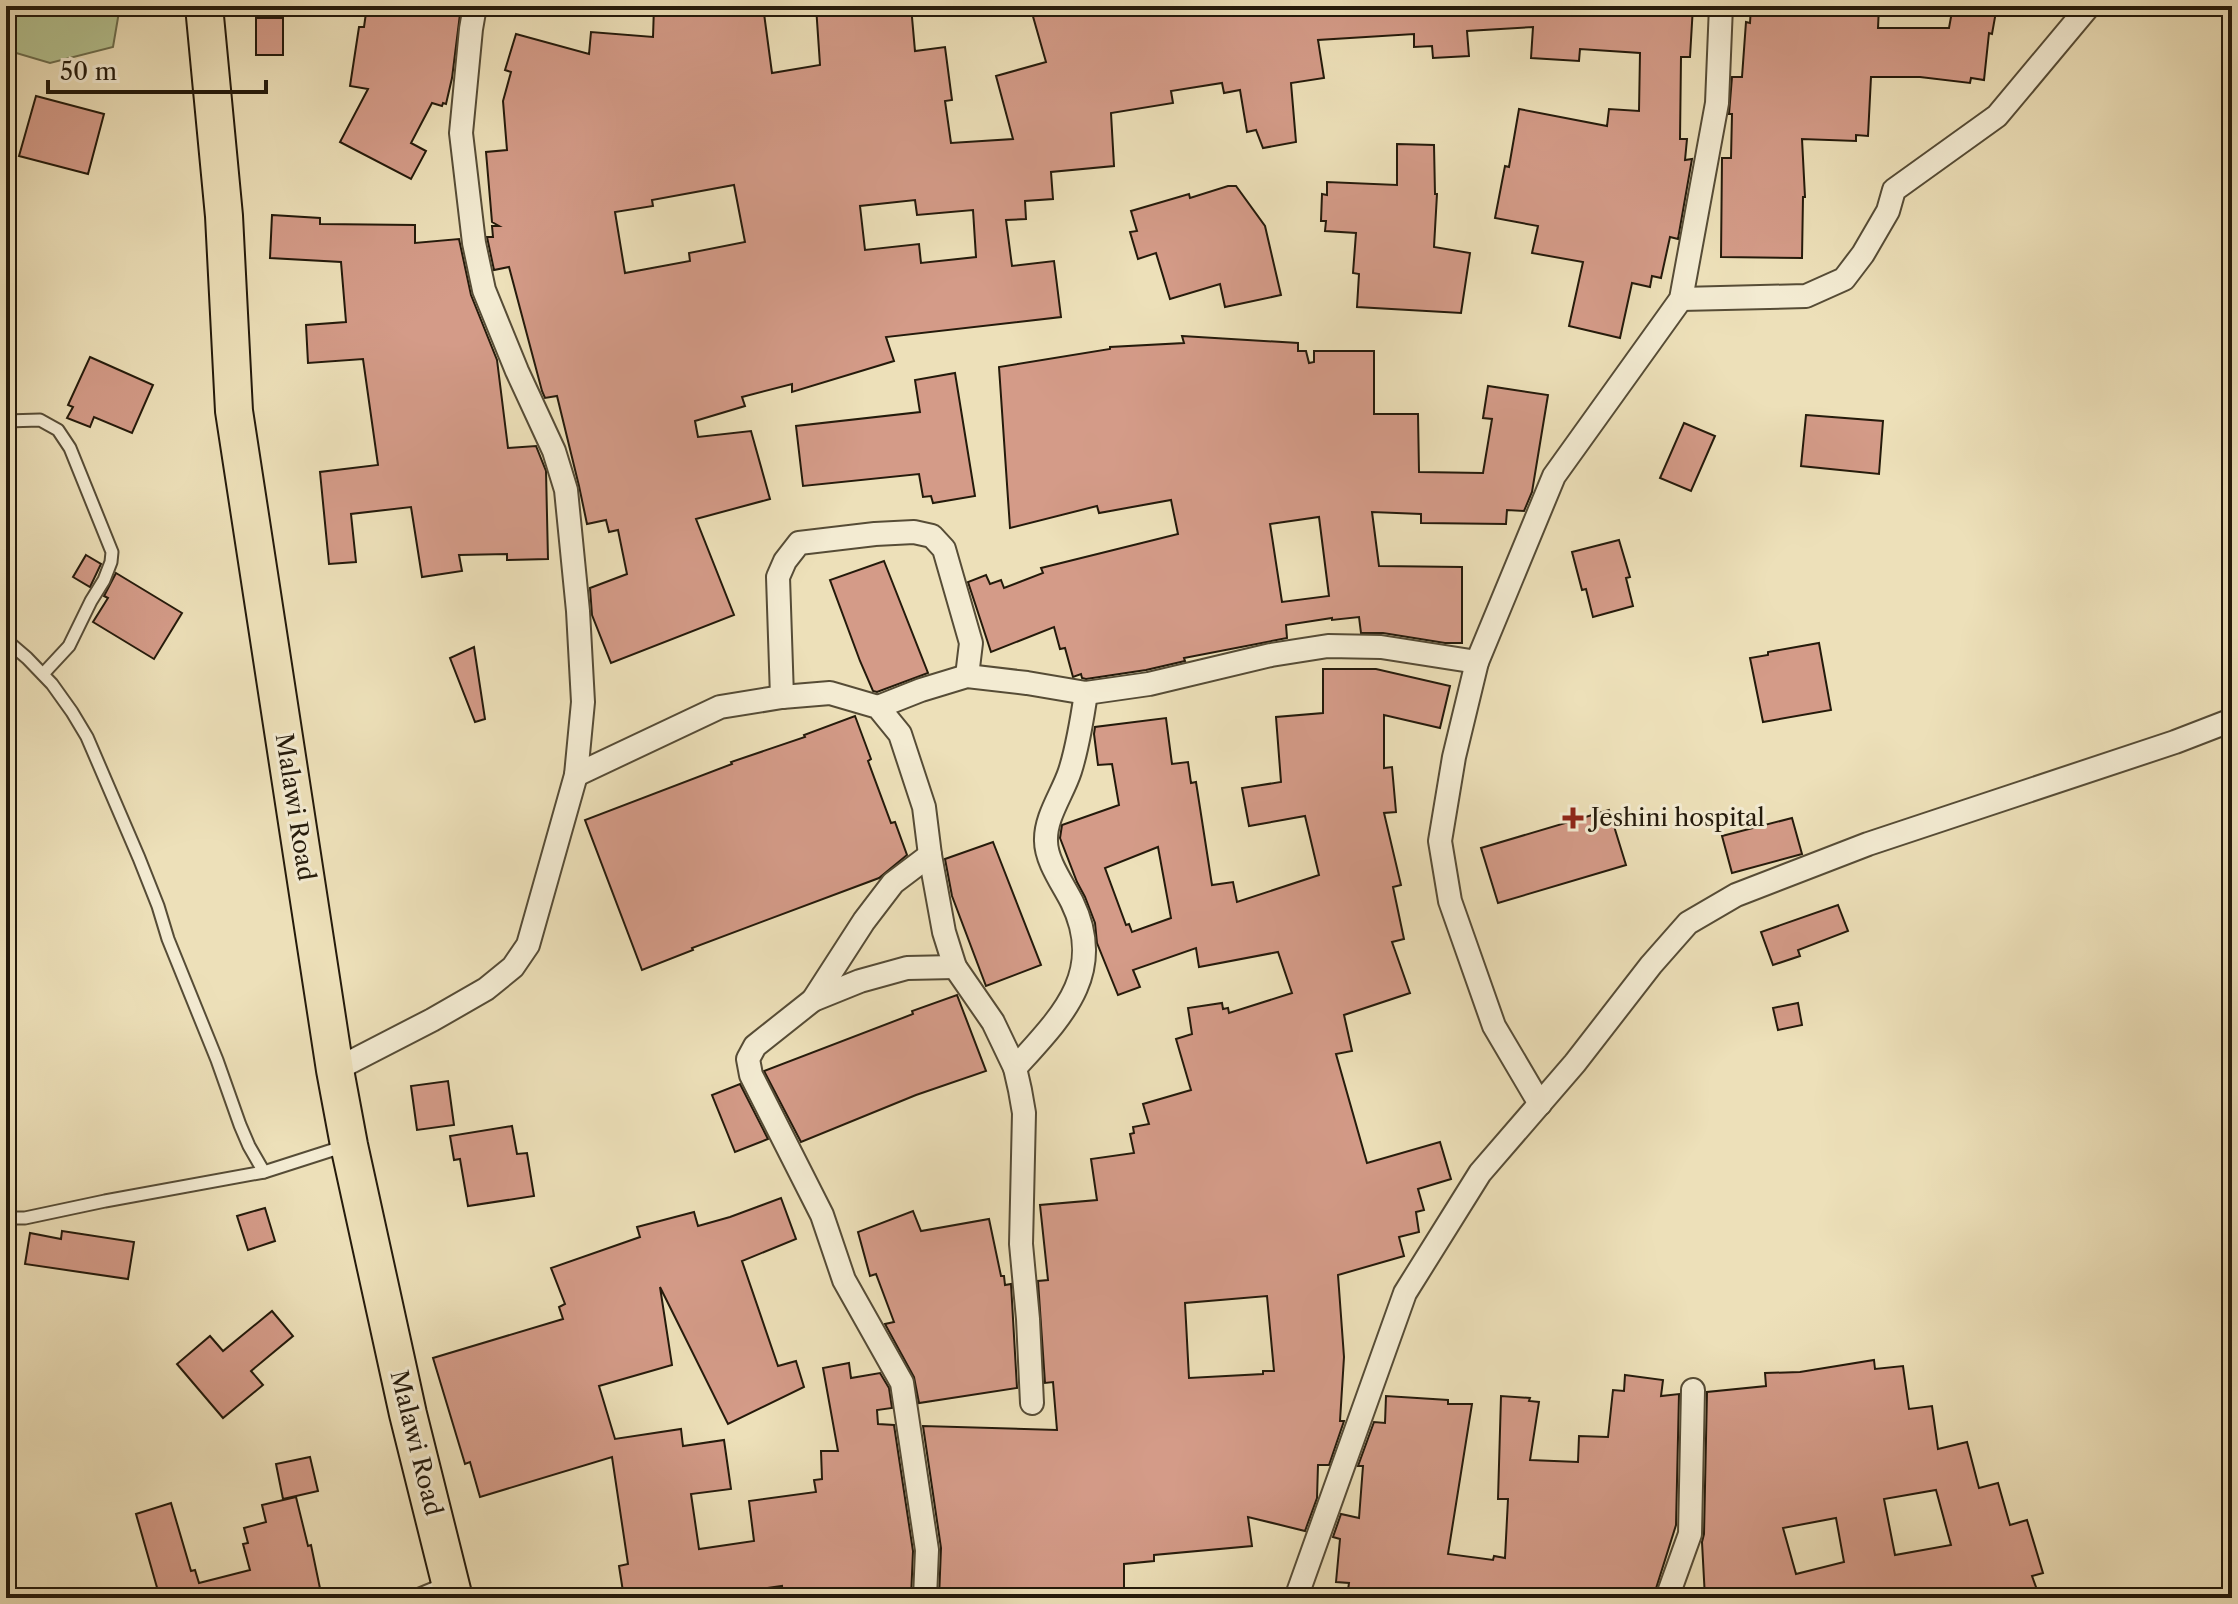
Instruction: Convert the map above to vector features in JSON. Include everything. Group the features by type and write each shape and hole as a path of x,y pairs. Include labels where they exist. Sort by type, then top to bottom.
{"main road":[{"name":"Malawi Road","path":"204,6 224,216 234,411 335,1070 408,1414 452,1589"}],"street":[{"path":"335,1070 459,1005 486,989 513,967 528,945 576,775 583,702 566,490 554,451 484,290 474,243 461,133 475,6"},
{"path":"1540,1104 1494,1026 1450,901 1440,841 1454,757 1477,662 1554,476 1681,299 1717,103 1721,6"},
{"path":"1681,299 1806,296 1844,279 1888,211 1894,190 1997,116 2089,6"},
{"path":"782,697 778,577 785,561 799,543 820,540 914,532 932,536 944,549 971,643 967,676"},
{"path":"878,707 967,676 1086,693 1149,684 1271,655 1328,646 1381,647 1477,662"},
{"path":"576,775 720,707 782,697 830,693 878,707 900,734 924,807 944,932 955,967 993,1022 1015,1068 1024,1113 1021,1244 1032,1403"},
{"path":"1015,1068 1061,1017 1083,972 1085,957 1080,918 1048,855 1045,842 1069,774 1086,693"},
{"path":"1296,1598 1405,1293 1480,1173 1575,1063 1651,965 1688,923 1736,895 1868,844 2232,720"},
{"path":"813,1000 864,921 893,883 930,855"},
{"path":"925,1598 927,1550 902,1383 844,1280 822,1215 751,1075 748,1059 755,1046 813,1000 860,981 907,968 955,967"},
{"path":"1667,1598 1690,1534 1693,1390"}],"lane":[{"path":"6,421 40,420 58,430 70,448 112,552 104,580 69,646 43,674"},
{"path":"6,640 43,674 87,737 139,858 240,1125 264,1172"},
{"path":"6,1218 25,1218 264,1172 349,1145"},
{"path":"410,1598 452,1589"}],"shaded area":[{"path":"6,6 120,6 113,47 50,63 6,50"},
{"path":"772,1567 777,1598 749,1598 744,1571"}],"building":[{"path":"367,6 461,6 446,104 432,103 411,143 426,151 411,179 340,142 368,89 350,86 359,27 364,27"},
{"path":"654,6 763,6 772,73 820,65 816,6 911,6 915,51 945,47 952,100 945,101 951,143 1013,139 996,76 1046,62 1030,6 1693,6 1690,57 1681,57 1680,139 1687,139 1685,160 1692,159 1678,239 1670,237 1661,278 1652,276 1650,287 1632,283 1620,338 1569,326 1583,262 1532,253 1538,226 1495,218 1505,166 1509,167 1519,109 1607,126 1609,109 1639,111 1640,53 1580,49 1579,61 1531,58 1533,27 1467,31 1469,56 1433,58 1432,46 1414,47 1414,34 1318,40 1324,78 1291,83 1296,142 1263,148 1256,130 1247,132 1240,90 1224,93 1222,83 1171,91 1173,103 1111,113 1114,166 1051,172 1053,199 1025,201 1026,219 1006,220 1012,266 1054,261 1061,317 886,337 894,361 792,392 792,384 742,397 745,406 695,421 698,437 751,431 770,499 696,519 734,615 611,663 592,615 590,588 627,574 618,530 609,532 606,520 587,524 557,396 545,398 542,391 509,267 494,270 487,237 493,237 492,226 499,226 492,222 486,152 507,150 503,101 511,72 505,70 516,34 589,54 591,32 653,37","holes":["734,185 745,242 689,253 690,261 625,273 615,212 653,206 652,200","915,200 917,215 973,210 976,257 921,263 919,244 865,250 860,206"]},
{"path":"1751,6 1879,6 1878,28 1949,28 1953,6 1997,6 1992,34 1989,33 1984,80 1971,78 1970,83 1920,77 1871,77 1868,136 1856,135 1856,141 1802,139 1805,197 1802,258 1721,257 1722,158 1731,158 1732,114 1729,114 1732,77 1742,77 1746,22 1750,23"},
{"path":"256,18 283,18 283,55 256,55"},
{"path":"36,96 104,114 88,174 19,156"},
{"path":"1397,144 1434,145 1437,194 1434,247 1470,253 1461,313 1357,307 1359,274 1353,273 1356,233 1325,231 1326,221 1321,221 1322,194 1327,195 1327,182 1397,185"},
{"path":"1236,186 1265,226 1281,295 1225,307 1220,284 1170,299 1156,253 1138,259 1130,232 1137,231 1131,211"},
{"path":"272,215 320,218 320,224 415,225 415,243 459,239 471,295 497,360 508,448 536,446 546,471 548,559 507,560 507,554 459,555 462,571 422,577 411,507 351,514 356,562 329,564 320,472 378,465 363,359 308,363 306,325 346,322 341,262 270,258"},
{"path":"1182,336 1298,343 1298,351 1306,351 1309,363 1314,362 1314,351 1374,351 1374,414 1418,414 1419,472 1483,473 1492,419 1483,418 1488,386 1548,395 1532,492 1524,511 1507,510 1506,524 1421,523 1421,514 1372,512 1379,566 1462,567 1462,643 1361,633 1359,617 1332,618 1286,625 1287,638 1184,658 1185,661 1146,670 1086,679 1081,674 1073,677 1065,648 1060,649 1054,627 991,652 968,582 986,575 990,584 1001,580 1004,588 1043,573 1041,568 1178,534 1171,500 1099,513 1097,506 1010,528 999,367 1110,347 1184,343","holes":["1319,517 1329,596 1282,602 1270,524"]},
{"path":"90,357 153,385 132,433 94,417 90,427 67,418 73,407 68,405"},
{"path":"955,373 975,496 933,503 931,496 923,497 919,474 803,486 796,426 920,412 915,380"},
{"path":"1806,415 1883,421 1879,474 1801,466"},
{"path":"1684,423 1715,436 1691,491 1660,478"},
{"path":"1619,540 1630,577 1626,578 1633,606 1593,617 1572,552"},
{"path":"86,555 101,564 90,587 73,577"},
{"path":"884,561 928,673 877,692 873,691 860,661 830,580"},
{"path":"116,573 182,613 154,659 93,622 108,598 104,596"},
{"path":"1819,643 1831,710 1763,722 1750,658"},
{"path":"474,647 485,719 475,722 450,658"},
{"path":"1323,669 1376,669 1450,686 1440,728 1384,715 1384,768 1392,767 1396,812 1384,813 1401,885 1393,887 1404,939 1392,942 1410,993 1344,1015 1352,1051 1336,1054 1367,1163 1440,1142 1451,1179 1418,1189 1424,1210 1416,1212 1419,1232 1399,1237 1404,1256 1338,1275 1344,1357 1340,1421 1344,1421 1329,1465 1318,1465 1317,1498 1305,1531 1248,1517 1252,1546 1154,1555 1154,1561 1124,1564 1124,1598 939,1598 941,1548 923,1426 1057,1430 1053,1382 1045,1383 1038,1281 1048,1280 1040,1205 1097,1200 1091,1159 1134,1153 1130,1134 1134,1133 1133,1127 1149,1124 1143,1104 1191,1090 1176,1039 1192,1034 1188,1008 1222,1003 1223,1009 1228,1008 1229,1013 1292,993 1278,952 1199,967 1196,948 1133,970 1140,987 1118,995 1097,943 1095,923 1060,838 1062,825 1119,805 1112,764 1098,765 1095,727 1166,718 1172,764 1188,762 1191,783 1196,782 1212,885 1233,882 1237,902 1319,875 1305,816 1249,826 1242,788 1281,782 1276,717 1323,713","holes":["1158,847 1171,918 1132,932 1129,924 1126,925 1105,868","1267,1296 1274,1371 1189,1378 1185,1303"]},
{"path":"855,716 891,823 895,822 907,855 879,878 692,948 642,970 585,820"},
{"path":"1609,810 1626,865 1498,903 1481,848"},
{"path":"1792,818 1802,854 1732,873 1722,836"},
{"path":"993,842 1041,965 986,986 952,896 945,859"},
{"path":"1838,905 1848,931 1798,950 1800,956 1773,965 1761,932"},
{"path":"957,995 986,1071 916,1095 801,1142 764,1071"},
{"path":"1798,1003 1802,1025 1778,1030 1773,1008"},
{"path":"448,1081 454,1125 417,1130 411,1086"},
{"path":"740,1084 768,1139 735,1152 712,1095"},
{"path":"512,1126 517,1154 527,1153 534,1196 468,1206 460,1159 454,1160 450,1136"},
{"path":"781,1198 796,1239 742,1261 778,1366 796,1361 804,1387 728,1424 660,1287 672,1365 599,1386 615,1439 681,1429 683,1446 724,1440 731,1489 691,1494 699,1549 754,1541 749,1501 816,1492 814,1480 822,1479 821,1451 838,1451 823,1368 849,1363 851,1378 880,1373 889,1388 892,1408 877,1410 878,1424 894,1425 913,1551 911,1598 783,1598 782,1586 733,1593 733,1598 624,1598 619,1566 628,1564 612,1457 480,1497 470,1462 465,1464 433,1358 563,1319 559,1307 565,1304 551,1268 640,1237 637,1227 694,1212 698,1226"},
{"path":"265,1208 275,1241 248,1250 237,1216"},
{"path":"913,1211 921,1231 989,1219 1001,1276 1004,1276 1005,1285 1011,1284 1017,1388 919,1403 914,1377 885,1324 894,1322 876,1274 870,1276 858,1232"},
{"path":"62,1231 134,1242 128,1279 25,1264 30,1233 61,1239"},
{"path":"272,1311 293,1336 251,1371 263,1385 223,1418 177,1364 210,1336 223,1351"},
{"path":"1874,1360 1875,1369 1903,1366 1909,1409 1932,1406 1938,1449 1967,1442 1979,1488 1998,1483 2010,1525 2027,1520 2043,1573 2032,1576 2040,1598 1705,1598 1702,1542 1707,1392 1766,1386 1765,1373 1800,1372","holes":["1936,1490 1951,1545 1895,1555 1884,1499","1836,1518 1844,1562 1796,1574 1783,1528"]},
{"path":"1625,1375 1663,1380 1661,1396 1679,1394 1676,1525 1653,1598 1413,1598 1348,1590 1349,1583 1336,1582 1340,1539 1333,1537 1341,1514 1359,1518 1363,1466 1358,1466 1374,1422 1385,1423 1386,1396 1472,1404 1448,1554 1493,1560 1494,1556 1505,1558 1508,1499 1498,1499 1501,1396 1530,1398 1529,1401 1539,1402 1530,1460 1578,1462 1579,1436 1608,1437 1613,1390 1624,1391"},
{"path":"310,1457 318,1491 283,1499 276,1464"},
{"path":"296,1497 308,1546 311,1545 322,1598 160,1598 136,1514 171,1503 191,1571 195,1570 199,1583 250,1570 243,1544 248,1543 244,1528 266,1522 262,1505"}],"place":[{"name":"Jeshini hospital","path":"1573,818"}]}
